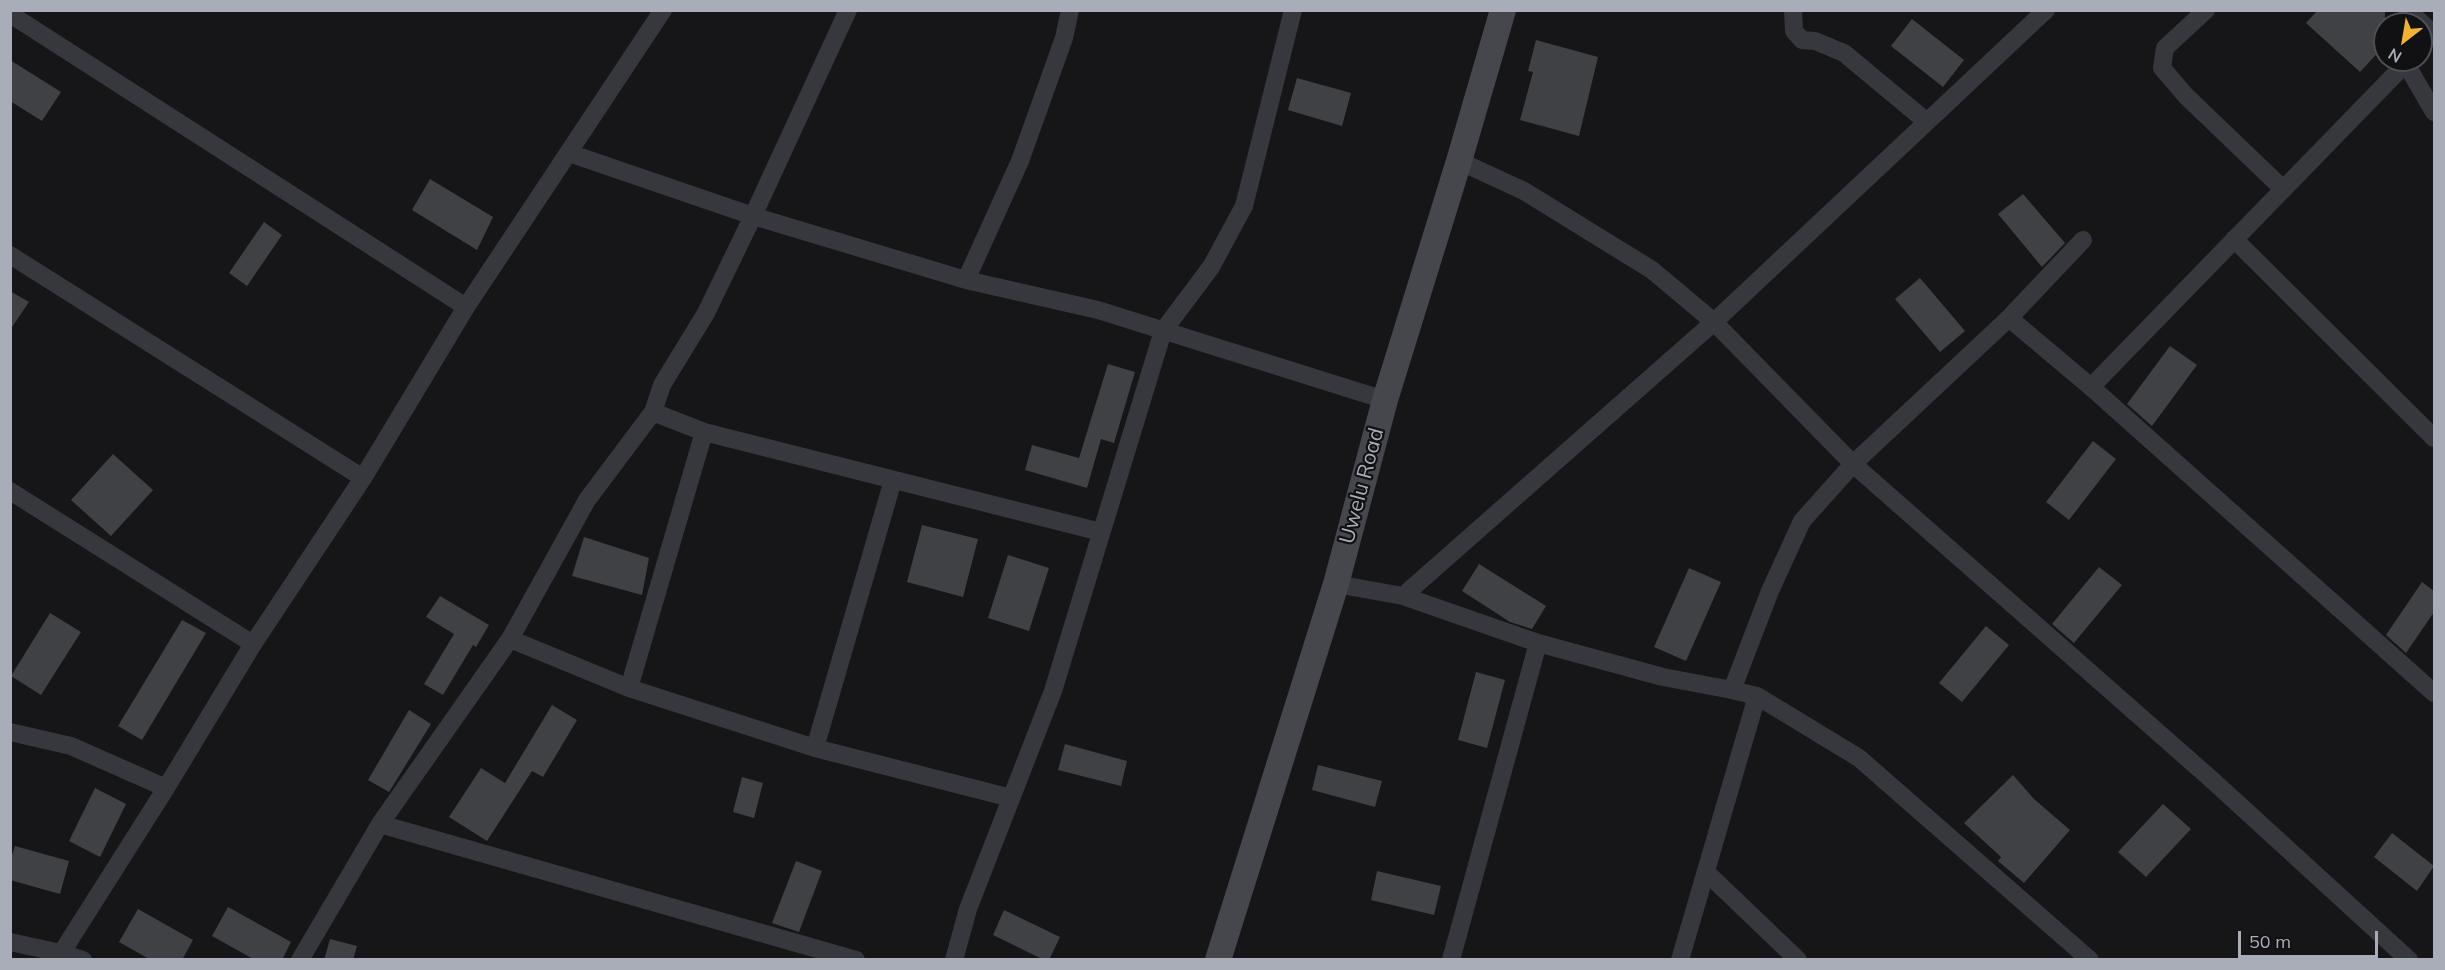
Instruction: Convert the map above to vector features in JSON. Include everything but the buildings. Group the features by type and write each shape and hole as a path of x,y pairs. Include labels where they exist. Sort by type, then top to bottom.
{"street":[{"path":"59,956 166,788 253,644 363,478 466,307 663,10"},
{"path":"300,960 380,824 510,639 587,500 653,412 662,385 706,313 848,10"},
{"path":"966,280 1020,162 1064,38 1070,10"},
{"path":"954,960 968,909 1053,691 1163,331 1211,267 1244,206 1293,10"},
{"name":"Uwelu Road","path":"1218,960 1336,584 1385,400 1503,10"},
{"path":"1793,10 1794,31 1802,40 1815,41 1844,53 1927,122"},
{"path":"1403,597 1714,322 2046,10"},
{"path":"2206,10 2165,48 2162,68 2186,96 2283,189"},
{"path":"10,14 466,307"},
{"path":"2091,387 2398,72"},
{"path":"2413,72 2434,112"},
{"path":"569,153 753,216 966,280 1098,310 1385,400"},
{"path":"1459,161 1524,191 1652,270 1714,322 1853,464 2211,779 2409,960"},
{"path":"2234,239 2434,438"},
{"path":"1732,690 1770,591 1802,521 1853,464 2009,318 2083,240"},
{"path":"10,255 363,478"},
{"path":"2009,318 2091,387 2434,693"},
{"path":"653,412 704,432 1101,532"},
{"path":"629,688 704,432"},
{"path":"815,748 893,480"},
{"path":"10,491 253,644"},
{"path":"1336,584 1403,597 1538,643 1663,677 1757,696 1860,758 2090,960"},
{"path":"510,639 629,688 815,748 1011,798"},
{"path":"1451,960 1538,643"},
{"path":"1680,960 1757,696"},
{"path":"10,732 71,746 166,788"},
{"path":"380,824 856,960"},
{"path":"1706,872 1798,960"},
{"path":"10,942 59,956 83,960"}]}
